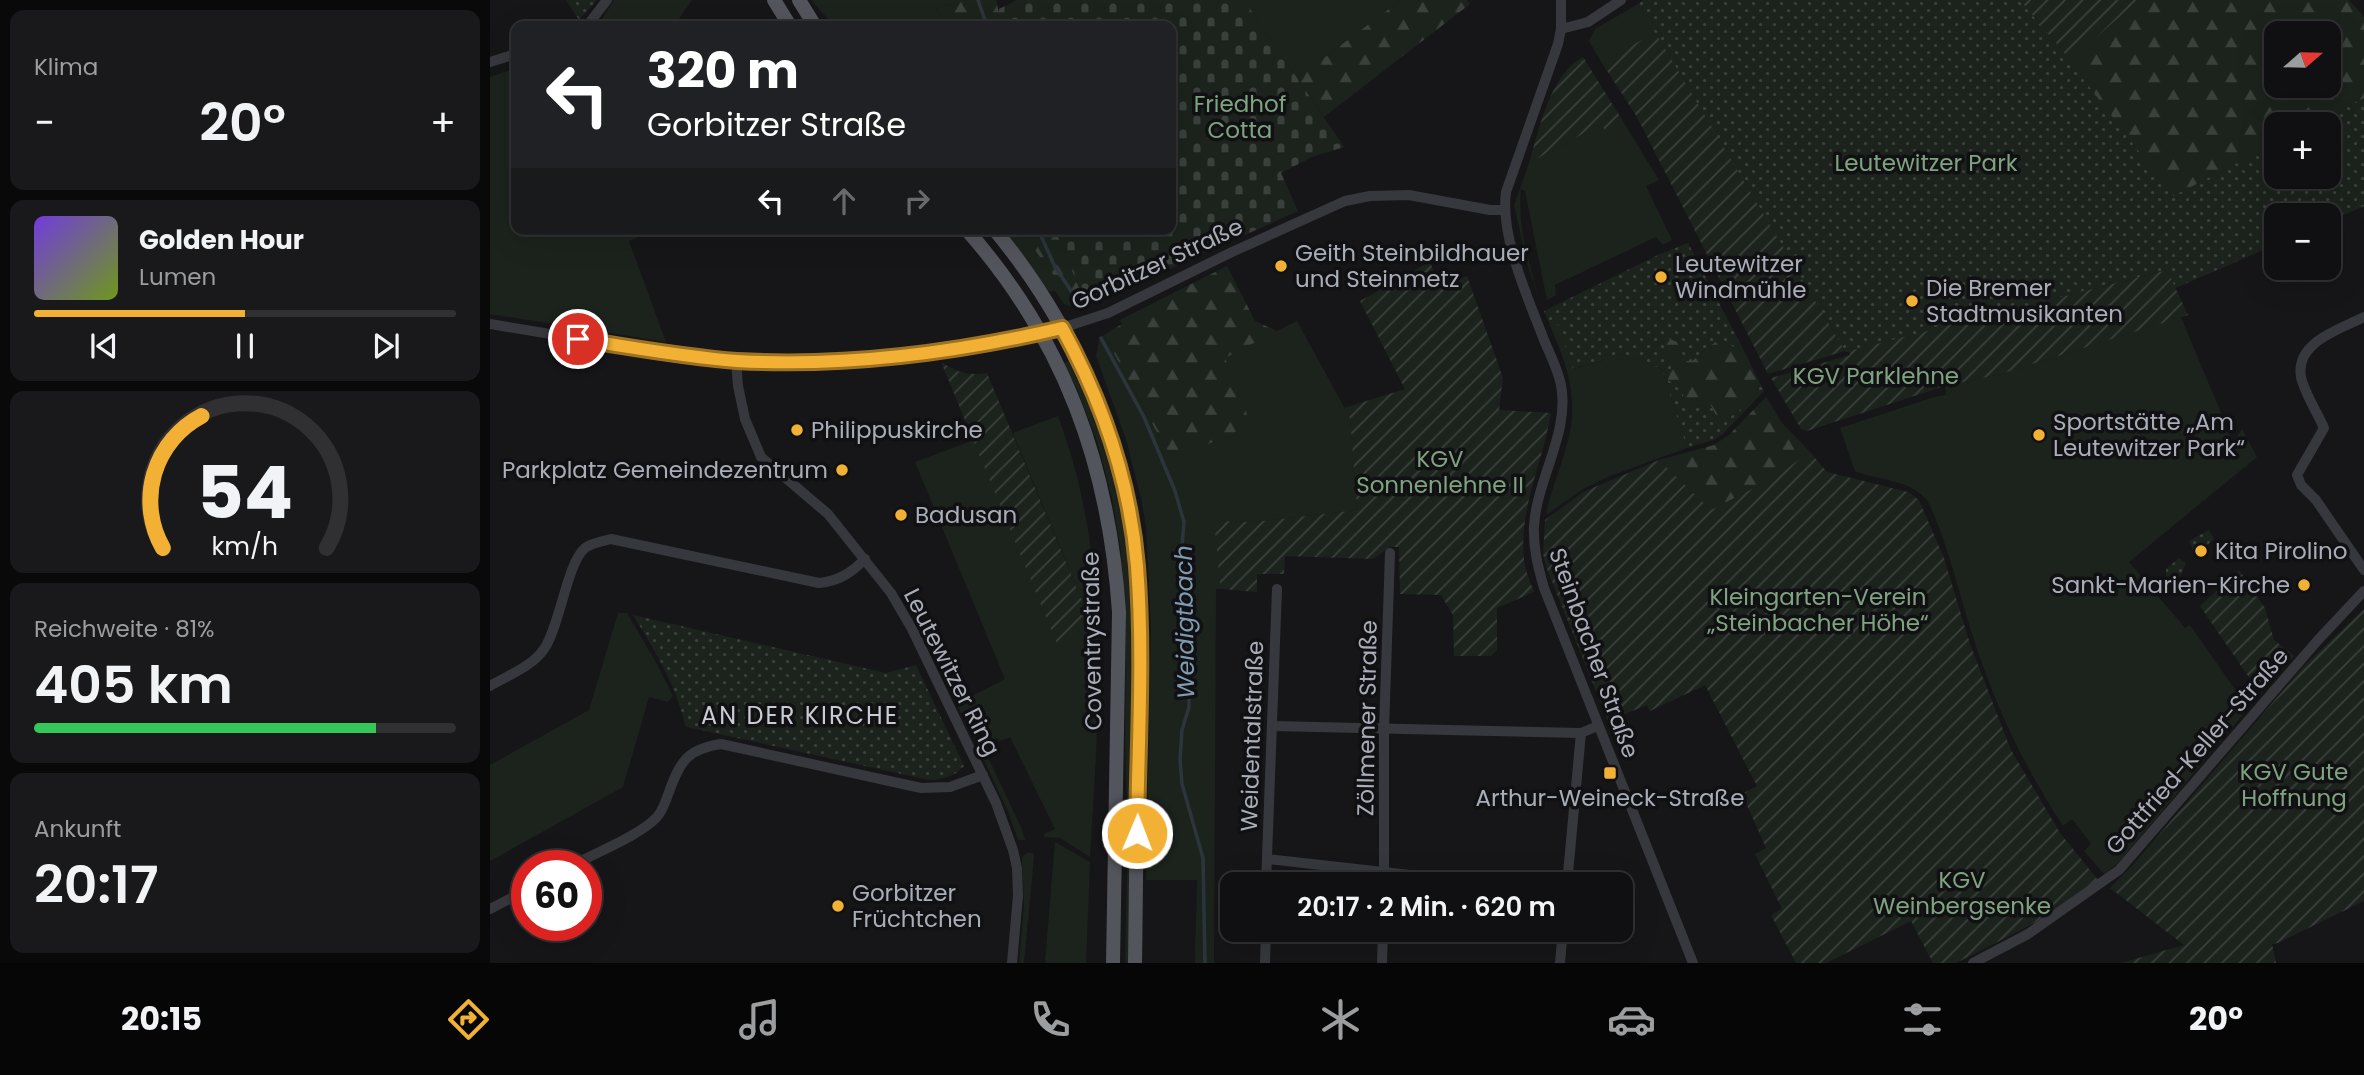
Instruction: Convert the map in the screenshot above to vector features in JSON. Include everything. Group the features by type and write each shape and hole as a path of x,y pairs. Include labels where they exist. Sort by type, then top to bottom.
{"main road":[{"path":"774,0 787,21"},
{"path":"799,0 812,21"},
{"name":"Coventrystraße","path":"971,235 1003,275 1056,360 1087,435 1104,497 1116,569 1119,655 1113,963"},
{"name":"Coventrystraße","path":"999,235 1027,271 1062,328 1092,387 1117,461 1132,526 1137,564 1140,654 1135,963"}],"street":[{"path":"591,21 607,0"},
{"name":"Steinbacher Straße","path":"1561,0 1561,29 1554,59 1506,192 1504,210 1518,269 1561,385 1563,408 1534,523 1534,543 1544,588 1693,963"},
{"path":"1561,29 1588,22 1621,0"},
{"path":"490,62 511,56"},
{"name":"Gorbitzer Straße","path":"736,361 845,361 953,351 1062,328 1108,313 1232,252 1345,201 1370,196 1409,195 1490,210 1504,210"},
{"path":"2364,317 2313,344 2303,356 2301,377 2324,428 2297,475 2301,485 2316,500 2364,570"},
{"path":"490,324 635,348 736,361"},
{"name":"Leutewitzer Ring","path":"736,361 745,419 761,457 828,514 891,593 912,629 996,803 1017,868 1018,896 1012,963"},
{"path":"490,686 522,668 543,651 576,562 585,548 598,543 611,539 818,583 833,582 850,573 865,559"},
{"name":"Zöllmener Straße","path":"1384,872 1384,730 1390,553"},
{"name":"Weidentalstraße","path":"1266,872 1277,589"},
{"name":"Gottfried-Keller-Straße","path":"1973,963 2028,934 2119,870 2364,591"},
{"path":"1272,726 1581,733 1598,726"},
{"path":"1568,872 1581,733"},
{"path":"601,850 645,827 657,817 664,806 676,771 693,752 707,746 720,744 921,788 950,787 983,775"},
{"path":"1267,859 1384,872"},
{"path":"490,909 511,898"},
{"path":"1265,963 1266,942"},
{"path":"1382,963 1383,942"},
{"path":"1560,963 1562,942"}],"green space":[{"path":"566,0 597,0 579,20"},
{"path":"614,0 692,0 677,21 601,21"},
{"path":"811,0 966,0 936,9 942,21 830,21"},
{"path":"966,0 996,0 1002,21 942,21 936,9"},
{"name":"Friedhof Cotta","path":"1017,0 1244,0 1344,147 1312,157 1281,173 1298,211 1236,239 1233,236 1224,237 1218,247 1087,307 1057,235 1176,235 1176,21 1000,21 999,9"},
{"path":"1244,0 1401,0 1297,78"},
{"path":"1401,0 1467,0 1470,4 1324,117 1297,78"},
{"name":"Leutewitzer Park","path":"1643,0 2020,0 2173,196 2264,150 2264,189 2341,189 2341,112 2337,112 2364,98 2364,206 2341,216 2341,203 2264,203 2264,250 2175,288 2166,270 1846,352 1638,4"},
{"name":"Leutewitzer Park","path":"2020,0 2070,60 2139,0 2349,0 2364,17 2364,206 2341,216 2341,203 2264,203 2264,250 2175,288 2166,270 1846,352 1638,4"},
{"path":"2020,0 2139,0 2070,60"},
{"path":"1638,4 1655,32 1602,63 1589,41 1595,29"},
{"path":"1655,32 1845,351 1768,374 1637,117 1602,63"},
{"path":"1583,57 1624,123 1607,134 1601,124 1529,163 1554,89 1562,76"},
{"path":"511,70 511,235 644,235 629,241 666,342 490,314 490,77"},
{"path":"1624,123 1659,180 1646,186 1672,240 1663,245 1656,237 1555,285 1556,295 1547,300 1525,191 1521,189 1522,231 1539,299 1527,263 1514,205 1529,163 1601,124 1607,133"},
{"path":"1007,235 1024,235 1074,302 1071,303 1073,307 1064,304 1055,291 1049,292"},
{"path":"1024,235 1057,235 1087,307 1079,309"},
{"path":"1688,243 1743,349 1715,342 1692,361 1686,361 1677,342 1661,335 1672,365 1668,380 1684,390 1682,401 1691,405 1711,406 1720,424 1757,398 1758,379 1764,391 1723,434 1687,448 1662,369 1622,354 1573,369 1558,324 1551,328 1544,311"},
{"name":"KGV Sonnenlehne II","path":"1430,262 1440,287 1467,276 1503,378 1499,410 1551,413 1524,527 1525,566 1534,592 1497,608 1497,650 1491,656 1454,656 1453,615 1441,595 1400,594 1399,547 1390,547 1373,559 1285,556 1284,574 1257,574 1257,592 1222,589 1220,583 1214,521 1254,522 1357,510 1350,418 1344,408 1405,389 1360,301"},
{"path":"1227,266 1255,321 1277,331 1225,358 1251,425 1172,460 1104,335 1122,324 1120,320"},
{"name":"KGV Parklehne","path":"2167,270 2188,315 2001,374 1945,386 1807,431 1801,429 1771,378 1850,355 1849,351"},
{"path":"2181,317 2233,442 2242,429 2257,457 2129,562 2185,628 2190,625 2246,705 2246,711 2119,862 2104,874 2084,851 2091,844 2073,820 2063,826 2036,782 2002,715 1983,668 1929,503 1917,491 1900,483 1855,471 1840,428 1946,395 1945,386 2001,374"},
{"path":"1297,321 1350,418 1357,510 1254,522 1215,521 1222,589 1216,589 1214,963 1195,963 1197,880 1146,880 1151,626 1146,527 1126,439 1096,356 1098,339 1104,335 1172,460 1224,357"},
{"path":"1558,324 1574,369 1622,354 1662,369 1687,448 1610,476 1585,488 1546,515 1567,445 1572,416 1568,373 1551,328"},
{"path":"1661,334 1677,342 1692,361 1715,342 1743,349 1758,379 1757,398 1720,424 1711,406 1683,402 1676,396 1668,380"},
{"path":"1068,361 1091,412 1110,470 1125,529 1133,585 1135,649 1130,963 1125,963 1128,834 1125,741 1126,625 1121,551 1112,498 1097,441 1077,388 1063,363"},
{"path":"941,362 962,372 987,373 1091,622 1058,646"},
{"path":"1766,397 1782,423 1810,452 1772,479 1711,510 1659,460 1714,445 1729,435"},
{"path":"1058,416 1075,470 1087,524 1098,634 1090,857 1060,838 1044,837 1044,834 1055,829 1010,737 985,743 970,713 967,714 972,723 967,725 957,704 1005,679 915,462 974,440 1058,645 1091,622 1013,433"},
{"name":"Kleingarten-Verein „Steinbacher Höhe“","path":"1810,452 1827,472 1908,492 1919,500 1944,558 1970,644 2011,750 2060,833 2098,880 2038,921 1956,963 1933,963 1911,921 1826,963 1796,963 1771,915 1782,909 1755,854 1766,848 1742,794 1757,786 1705,685 1650,711 1647,705 1608,721 1547,569 1543,554 1545,520 1583,492 1659,460 1711,510 1772,479"},
{"path":"2209,530 2214,539 2195,556 2189,541"},
{"path":"2179,558 2186,563 2180,577 2182,585 2170,594 2167,591 2166,569"},
{"path":"2239,570 2265,608 2274,640 2294,656 2263,689 2257,689 2200,606"},
{"name":"KGV Gute Hoffnung","path":"2364,609 2364,901 2272,944 2276,963 2121,963 2184,945 2110,888 2305,665"},
{"path":"618,613 627,613 673,696 668,702 649,697 623,787 490,861 490,765 589,710"},
{"path":"633,615 886,673 916,665 964,766 948,777 929,780 687,727 670,681"},
{"path":"974,728 1025,840 1018,840 1009,814 970,730"},
{"path":"1055,842 1090,862 1086,963 1045,963"},
{"path":"1033,853 1034,857 1024,963 1019,963 1024,906 1022,857"}],"waterway":[{"name":"Weidigtbach","path":"978,0 985,21"},
{"name":"Weidigtbach","path":"1041,235 1055,267 1082,307"},
{"name":"Weidigtbach","path":"1101,338 1144,417 1175,491 1184,522 1180,570 1187,633 1189,707 1182,730 1180,760 1182,784 1203,858 1205,963"}],"place":[{"name":"Geith Steinbildhauer und Steinmetz","path":"1281,266"},
{"name":"Leutewitzer Windmühle","path":"1661,277"},
{"name":"Die Bremer Stadtmusikanten","path":"1912,301"},
{"name":"Philippuskirche","path":"797,430"},
{"name":"Sportstätte „Am Leutewitzer Park“","path":"2039,435"},
{"name":"Parkplatz Gemeindezentrum","path":"842,470"},
{"name":"Badusan","path":"901,515"},
{"name":"Kita Pirolino","path":"2201,551"},
{"name":"Sankt-Marien-Kirche","path":"2304,585"},
{"name":"Arthur-Weineck-Straße","path":"1610,773"},
{"name":"Gorbitzer Früchtchen","path":"838,906"}],"district":[{"name":"AN DER KIRCHE","path":"800,716"}],"route":[{"path":"578,339 734,360 845,361 953,351 1062,328 1092,387 1107,428 1132,526 1140,613 1137,833"}],"park label":[{"name":"KGV Weinbergsenke","path":"1962,893"}]}
